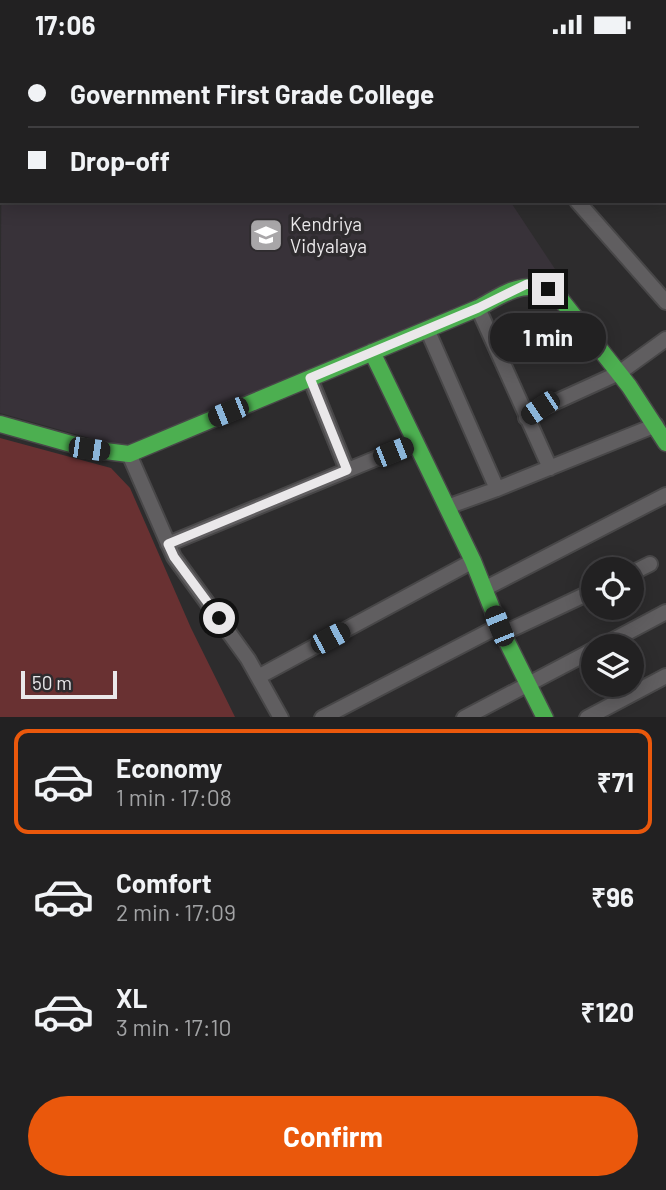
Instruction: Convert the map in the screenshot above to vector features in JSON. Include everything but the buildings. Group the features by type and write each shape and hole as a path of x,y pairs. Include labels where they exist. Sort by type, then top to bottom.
{"street":[{"path":"579,203 666,302"},
{"path":"0,424 89,449 129,454 478,308 527,284 548,289 559,297 619,373 666,443"},
{"path":"478,308 550,468"},
{"path":"427,329 497,489"},
{"path":"526,418 540,408 619,373 666,339"},
{"path":"373,352 473,561 527,685 545,717"},
{"path":"310,378 347,470"},
{"path":"447,507 656,425"},
{"path":"168,544 416,442"},
{"path":"129,454 174,557 248,659 281,717"},
{"path":"484,589 666,495"},
{"path":"258,677 473,561"},
{"path":"644,567 650,564"},
{"path":"322,717 501,629 581,596"},
{"path":"623,634 666,611"},
{"path":"464,717 581,656"},
{"path":"587,717 666,676"}],"shaded area":[{"name":"Kendriya Vidyalaya","path":"1,203 511,203 555,269 125,448 0,413"},
{"path":"0,438 111,468 130,488 191,628 235,717 0,717"}],"traffic: fast":[{"path":"0,424 89,449 129,454 478,308 508,292 527,287 547,291 559,297 629,386 666,443"},
{"path":"372,352 473,561 499,626 544,717"}],"place":[{"name":"Kendriya Vidyalaya","path":"266,235"}],"route":[{"path":"219,618 174,557 168,544 347,470 310,378 478,308 527,284 548,289"}]}
